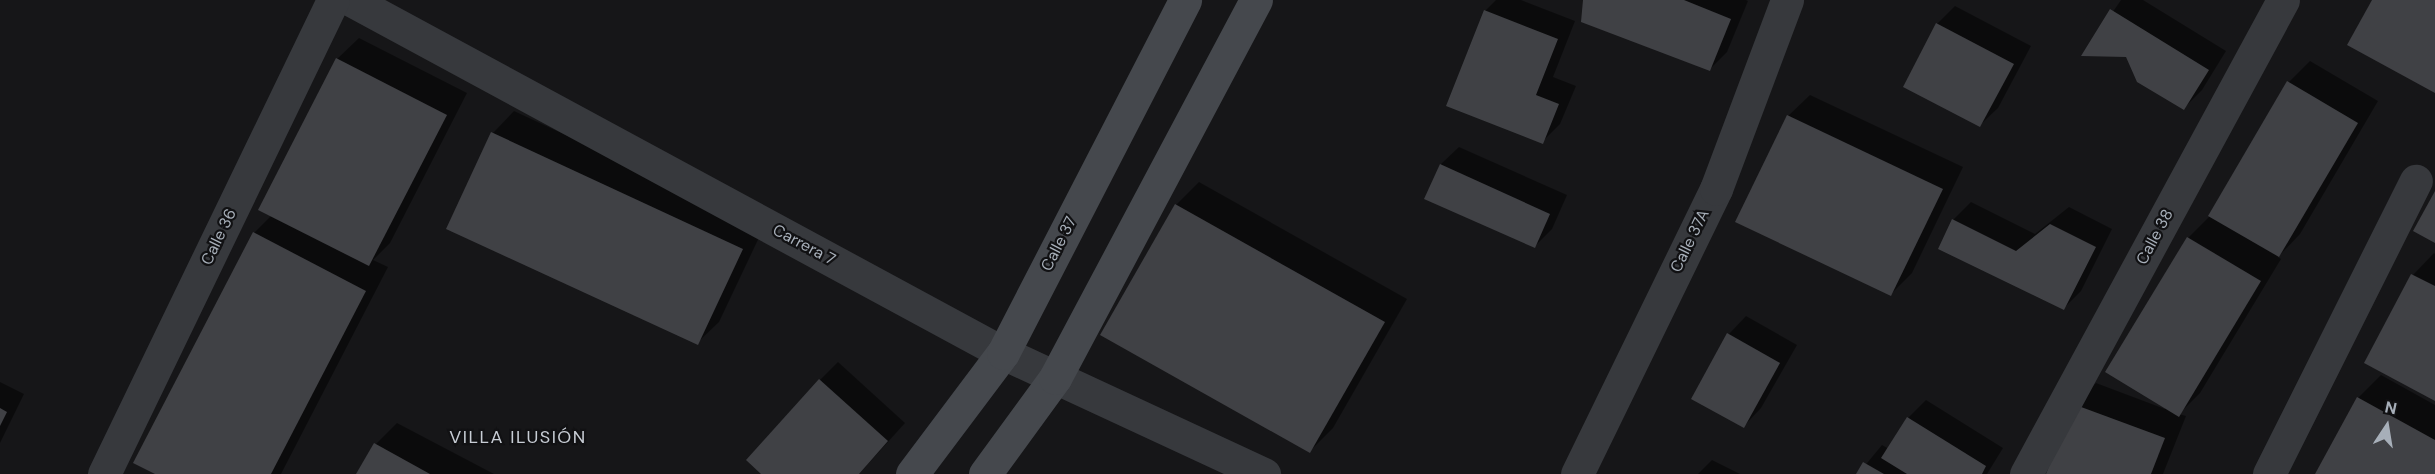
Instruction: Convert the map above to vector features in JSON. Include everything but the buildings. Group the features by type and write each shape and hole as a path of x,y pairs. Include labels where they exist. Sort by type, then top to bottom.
{"main road":[{"name":"Calle 37","path":"912,474 1003,353 1185,0"},
{"path":"985,474 1055,378 1256,0"}],"street":[{"name":"Calle 36","path":"104,474 333,0"},
{"name":"Carrera 7","path":"351,0 1003,353 1264,474"},
{"name":"Calle 37A","path":"1577,474 1716,189 1786,0"},
{"name":"Calle 38","path":"2026,474 2283,0"},
{"path":"2269,474 2416,181"}],"district":[{"name":"VILLA ILUSIÓN","path":"518,437"}]}
